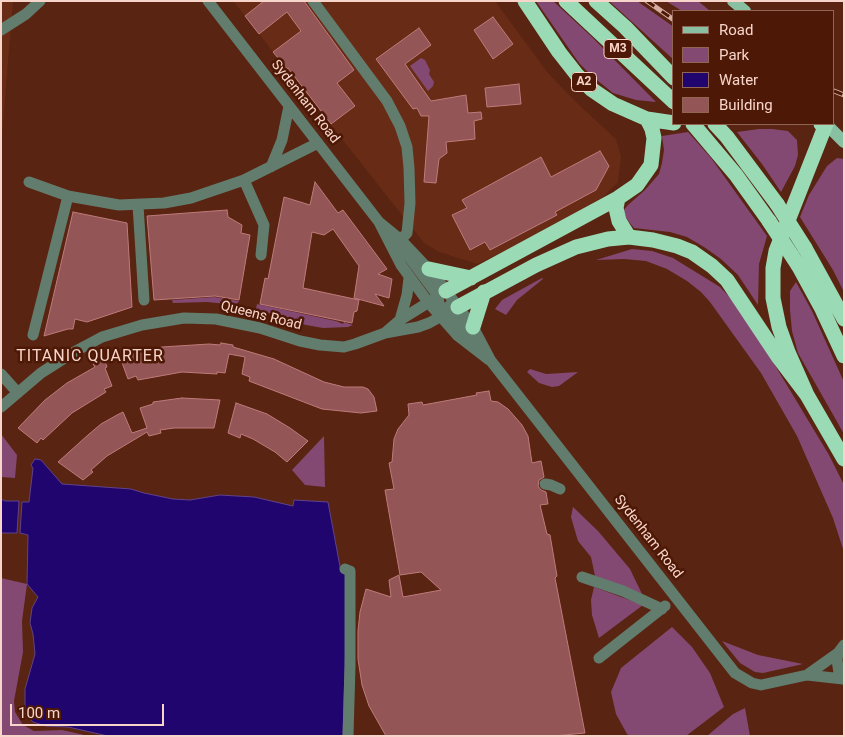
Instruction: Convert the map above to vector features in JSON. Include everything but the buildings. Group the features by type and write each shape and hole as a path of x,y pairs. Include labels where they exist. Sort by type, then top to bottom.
{"highway":[{"name":"A2","path":"524,1 559,52 584,82 613,104 647,119 672,123"},
{"name":"M3","path":"566,1 672,100"},
{"name":"M3","path":"596,1 625,27 672,76"},
{"path":"437,297 618,198 637,185 651,165 654,138 647,119"},
{"path":"694,125 736,175 769,221 798,266 822,309 844,356"},
{"path":"716,125 777,204 805,248 844,319"},
{"path":"826,125 776,251 773,268 773,298 779,327 788,352 807,395 844,460"},
{"path":"618,198 616,208 619,221 629,237"},
{"path":"449,312 561,253 608,239 629,237 653,240 692,252 712,266 727,280 779,358 807,395"},
{"path":"429,269 470,278"},
{"path":"473,327 484,292"}],"main road":[{"path":"733,1 744,10"},
{"path":"827,125 844,142"}],"street":[{"path":"1,30 26,14 40,1"},
{"name":"Sydenham Road","path":"208,1 379,222 396,241 429,269 437,297 449,312 473,327 491,361 735,673 752,683 761,685 807,675 844,679"},
{"path":"313,1 387,100 400,126 407,148 410,188 408,230 396,241 437,297"},
{"path":"271,167 282,140 289,106"},
{"path":"29,182 68,196 119,205 164,203 191,198 244,180 318,143"},
{"path":"244,180 264,224 260,255"},
{"path":"33,335 68,196"},
{"path":"138,205 144,300"},
{"name":"Sydenham Road","path":"396,241 409,278 437,297 468,336 473,348 491,361"},
{"path":"400,320 407,295 409,278"},
{"name":"Queens Road","path":"385,333 400,320 437,297"},
{"name":"Queens Road","path":"1,406 41,373 74,352 102,337 142,325 184,318 216,319 260,328 300,341 335,346 355,344 385,333 418,327 449,312"},
{"path":"1,374 18,393"},
{"path":"545,484 560,489"},
{"path":"345,570 350,571 348,736"},
{"path":"582,577 664,607 599,658"},
{"name":"Sydenham Road","path":"807,675 841,649"},
{"name":"Sydenham Road","path":"841,649 837,667 844,679"}],"shaded area":[{"path":"1,1 13,1 1,148"},
{"path":"233,1 495,1 548,73 616,139 621,157 618,182 603,197 530,239 477,264 439,252 424,243"}],"green space":[{"path":"536,1 553,1 592,37 656,102 636,100 613,93 592,76 579,63"},
{"path":"609,1 637,1 672,26 672,58"},
{"path":"666,1 698,1 709,10 680,10"},
{"path":"421,58 425,60 430,70 429,74 434,82 428,91 410,66"},
{"path":"759,129 788,131 797,140 798,155 795,166 781,192 737,132"},
{"path":"688,132 711,158 767,236 759,264 758,305 738,275 721,259 704,247 687,237 670,232 634,228 625,217 623,211 659,174 664,150 662,136"},
{"path":"837,158 844,159 844,292 833,270 800,217 809,195 827,166"},
{"path":"632,249 652,251 673,258 720,287 737,305 829,455 844,485 844,552 833,518 797,436 761,373 710,302 687,281 667,269 646,261 624,259 596,260"},
{"path":"542,278 517,300 506,315 495,309 502,300"},
{"path":"796,282 812,311 844,382 844,434 798,353 792,331 790,310 790,291"},
{"path":"214,297 239,301 236,305 207,302 173,303 172,300"},
{"path":"257,304 353,325 323,328 306,325 256,309"},
{"path":"530,369 546,374 578,372 559,386 552,387 539,383 527,372"},
{"path":"1,434 17,455 15,478 1,477"},
{"path":"324,436 325,487 305,485 292,470"},
{"path":"573,507 598,531 630,569 642,594 595,576 591,557 578,541 571,517"},
{"path":"1,578 27,584 22,621 23,652 14,701 15,712 23,725 34,731 62,730 89,736 1,736"},
{"path":"594,587 643,605 599,638 592,615 591,600"},
{"path":"672,627 692,647 710,673 724,707 686,736 630,736 616,714 611,692 621,668"},
{"path":"722,641 758,655 803,664 763,673 755,672 740,663"},
{"path":"745,708 750,736 707,736 733,714"}],"water":[{"path":"35,459 41,460 62,484 131,489 173,499 190,500 220,495 254,497 293,506 294,500 328,502 341,572 348,572 343,736 108,736 68,727 46,726 33,722 25,713 25,689 35,654 30,623 32,608 38,597 27,584 28,535 20,533 22,502 29,502 33,468 31,465"},
{"path":"1,499 5,501 19,501 17,533 1,533"}],"railway":[{"path":"647,1 672,19"},
{"path":"835,91 844,95"}],"district":[{"name":"TITANIC QUARTER","path":"90,357"}]}
